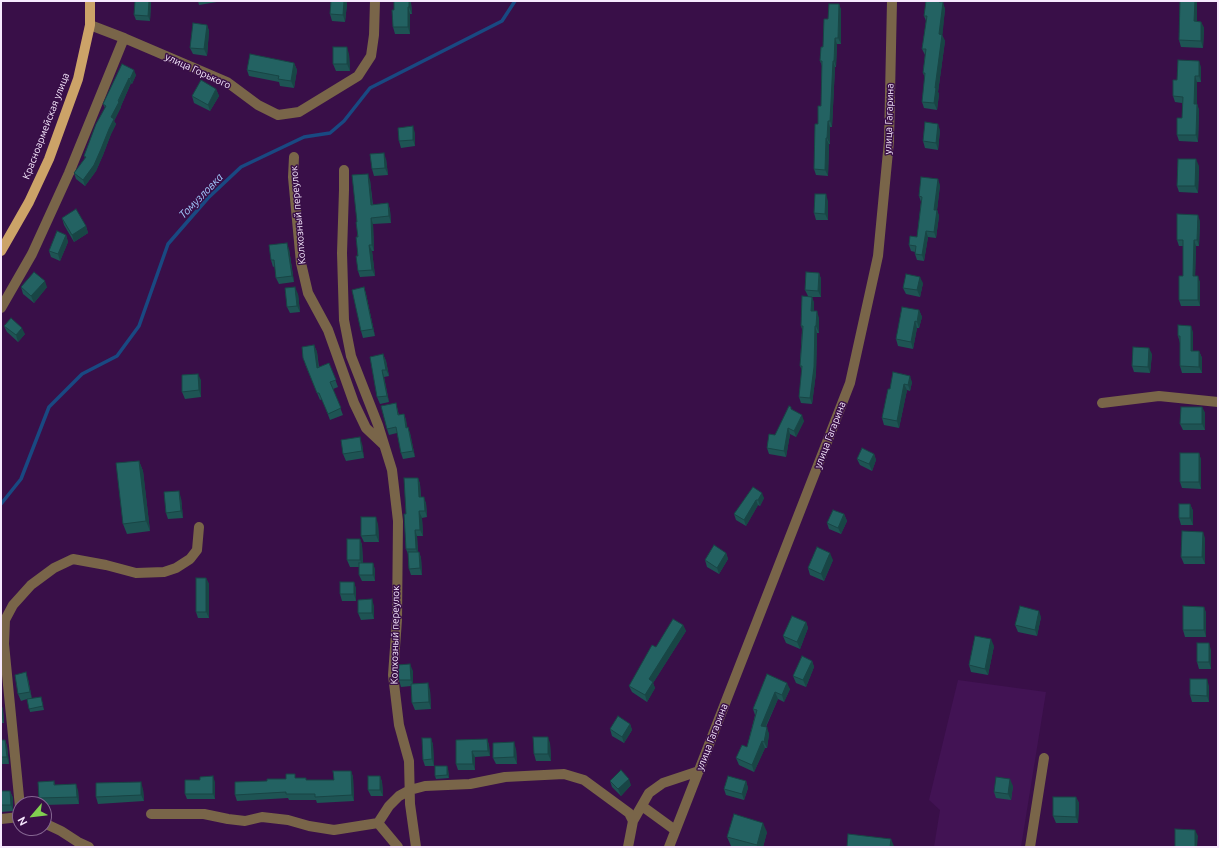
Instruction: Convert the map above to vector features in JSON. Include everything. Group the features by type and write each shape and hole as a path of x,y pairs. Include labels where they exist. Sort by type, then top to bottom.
{"main road":[{"name":"Красноармейская улица","path":"1,251 29,202 49,159 78,79 90,25 90,1"}],"street":[{"name":"улица Горького","path":"90,25 227,82 258,105 278,115 299,112 358,76 370,56 374,35 375,1"},
{"name":"улица Гагарина","path":"669,847 850,383 878,256 889,141 892,1"},
{"path":"1,308 32,254 69,173 124,38"},
{"name":"Колхозный переулок","path":"294,157 293,177 301,263 308,293 328,330 354,403 366,428 384,446"},
{"name":"Колхозный переулок","path":"344,170 342,253 344,320 351,356 378,425 392,470 398,521 396,620 393,675 399,725 409,761 410,804 416,847"},
{"path":"1102,403 1159,396 1218,402"},
{"path":"19,796 4,644 4,620 13,606 30,585 54,568 73,559 106,565 136,573 164,572 176,568 190,559 197,550 199,527"},
{"path":"1030,847 1044,758"},
{"path":"628,847 633,821 649,793 663,783 699,771"},
{"path":"151,814 204,814 245,821 262,818 288,820 309,826 334,830 378,823 389,806 399,796 410,790 425,786 470,784 505,778 564,774 584,780 629,813 633,821"},
{"path":"642,806 675,830"},
{"path":"1,819 12,818"},
{"path":"378,823 398,847"},
{"path":"52,827 89,847"}],"shaded area":[{"path":"958,680 1046,692 1021,847 934,847 940,810 929,800"}],"building":[{"path":"135,1 149,1 148,16 134,15"},
{"path":"331,1 344,1 343,15 330,14"},
{"path":"394,1 409,1 408,27 393,27 392,10 394,10"},
{"path":"926,1 943,2 939,34 942,35 934,103 922,102 926,49 922,49 927,16 924,16"},
{"path":"1180,1 1195,1 1194,21 1201,22 1201,41 1179,40"},
{"path":"829,4 839,4 838,38 835,38 830,121 828,121 826,138 825,170 814,169 815,124 818,124 818,106 821,106 821,47 823,47 824,19 828,19"},
{"path":"193,23 207,25 204,49 190,48"},
{"path":"333,47 347,47 347,64 333,64"},
{"path":"250,54 294,63 291,81 278,79 279,76 247,70"},
{"path":"1178,60 1199,61 1199,76 1195,76 1194,104 1197,104 1196,135 1177,135 1177,118 1182,118 1183,97 1173,96 1173,80 1177,80"},
{"path":"122,64 134,70 111,117 114,119 94,165 83,180 74,173 86,157 84,156 96,124 106,106 103,104"},
{"path":"201,80 216,89 208,105 192,96"},
{"path":"925,122 938,124 936,143 923,141"},
{"path":"413,126 413,140 399,141 398,128"},
{"path":"384,153 385,168 372,169 370,154"},
{"path":"1178,159 1196,159 1195,186 1177,186"},
{"path":"368,174 371,205 388,203 389,216 371,218 372,245 369,245 372,270 358,271 356,237 358,237 352,175"},
{"path":"921,177 938,179 934,210 937,210 934,232 926,231 922,255 915,254 916,246 909,245 910,236 917,237 922,197 919,196"},
{"path":"815,194 826,194 825,214 814,213"},
{"path":"76,209 86,226 72,235 62,218"},
{"path":"1177,214 1198,215 1197,240 1194,240 1193,276 1198,276 1198,300 1179,300 1179,276 1183,276 1183,240 1177,240"},
{"path":"57,231 66,235 58,254 49,251"},
{"path":"287,243 292,276 276,278 274,260 271,260 269,245"},
{"path":"34,272 45,281 31,296 21,287"},
{"path":"806,272 819,273 818,291 805,290"},
{"path":"906,274 920,277 917,290 903,288"},
{"path":"295,287 297,306 287,307 285,288"},
{"path":"364,287 373,329 361,331 352,290"},
{"path":"802,296 812,297 811,311 817,311 814,367 810,398 799,397 802,366 800,366 803,326 801,326"},
{"path":"902,307 919,310 917,322 915,321 911,342 896,339"},
{"path":"11,318 22,328 16,335 4,326"},
{"path":"1178,325 1191,326 1191,351 1199,351 1199,367 1180,366 1180,336 1178,336"},
{"path":"314,345 317,368 329,363 336,380 330,382 341,408 328,414 319,393 317,393 303,358 302,347"},
{"path":"1133,347 1149,348 1148,367 1132,366"},
{"path":"383,354 386,370 382,370 387,396 377,397 370,357"},
{"path":"893,372 910,376 908,385 904,384 897,421 882,418"},
{"path":"198,374 199,390 182,392 182,375"},
{"path":"396,403 398,415 404,414 406,428 408,427 413,451 401,453 396,427 387,429 381,406"},
{"path":"789,406 791,409 802,415 794,431 788,428 784,451 767,448 769,434 775,435"},
{"path":"1181,407 1202,407 1202,424 1180,424"},
{"path":"360,437 362,451 343,454 341,440"},
{"path":"862,448 874,454 869,464 857,459"},
{"path":"1180,453 1199,453 1199,482 1180,482"},
{"path":"139,461 146,521 123,524 116,463"},
{"path":"404,478 418,478 419,497 424,497 425,511 419,511 420,530 415,530 416,549 406,549"},
{"path":"753,487 762,493 744,520 734,514"},
{"path":"179,491 181,511 166,513 164,492"},
{"path":"1179,504 1190,504 1190,518 1179,518"},
{"path":"833,510 844,514 838,528 827,523"},
{"path":"361,517 376,517 376,535 361,536"},
{"path":"1182,531 1203,532 1202,557 1181,557"},
{"path":"347,539 360,539 360,560 347,560"},
{"path":"714,545 726,553 717,568 705,560"},
{"path":"817,547 830,553 821,574 808,568"},
{"path":"408,552 419,552 420,568 409,569"},
{"path":"359,563 373,563 373,575 359,575"},
{"path":"196,578 206,578 206,612 196,612"},
{"path":"340,582 354,582 354,594 340,594"},
{"path":"372,599 372,613 358,613 358,600"},
{"path":"1020,606 1039,611 1035,630 1015,625"},
{"path":"1183,606 1204,607 1204,630 1183,630"},
{"path":"792,616 806,622 797,642 783,636"},
{"path":"673,619 683,625 649,679 653,682 645,695 629,686 652,645 656,647"},
{"path":"975,636 991,639 985,669 969,665"},
{"path":"1197,643 1209,643 1209,662 1197,662"},
{"path":"802,656 812,661 803,680 793,676"},
{"path":"410,664 411,680 399,680 397,665"},
{"path":"26,672 30,692 18,694 15,675"},
{"path":"767,674 787,683 782,695 775,692 761,726 767,727 764,742 762,741 752,765 736,758 742,745 747,747 757,710 753,709"},
{"path":"1190,679 1207,679 1207,696 1190,695"},
{"path":"428,683 429,702 412,703 411,684"},
{"path":"41,697 43,706 29,709 27,699"},
{"path":"618,716 630,724 622,737 610,729"},
{"path":"533,737 548,737 548,754 534,754"},
{"path":"422,738 431,738 432,759 423,760"},
{"path":"487,739 488,751 472,751 473,764 456,764 456,740"},
{"path":"1,740 5,740 7,757 1,757"},
{"path":"514,742 514,757 493,758 493,743"},
{"path":"435,766 447,766 447,775 435,776"},
{"path":"621,770 629,779 618,789 610,781"},
{"path":"333,771 351,771 352,795 315,797 315,794 286,794 286,792 235,795 235,782 286,779 286,774 295,774 295,778 306,778 306,780 334,780"},
{"path":"213,776 213,794 185,794 185,780 200,780 200,777"},
{"path":"368,776 380,776 380,790 368,790"},
{"path":"728,776 746,781 742,794 724,789"},
{"path":"996,777 1010,779 1008,794 994,792"},
{"path":"54,781 54,785 76,784 77,797 52,798 52,796 39,796 38,782"},
{"path":"141,782 141,795 96,797 96,783"},
{"path":"1,791 10,791 11,805 1,805"},
{"path":"1053,797 1076,797 1076,817 1053,816"},
{"path":"734,814 763,823 757,845 727,837"},
{"path":"1175,829 1195,830 1195,847 1175,847"},
{"path":"848,834 891,839 890,847 847,847"}],"waterway":[{"name":"Томузловка","path":"1,504 21,479 49,407 82,374 117,356 139,326 168,244 208,198 241,167 304,137 330,133 344,121 370,88 502,21 515,1"}]}
